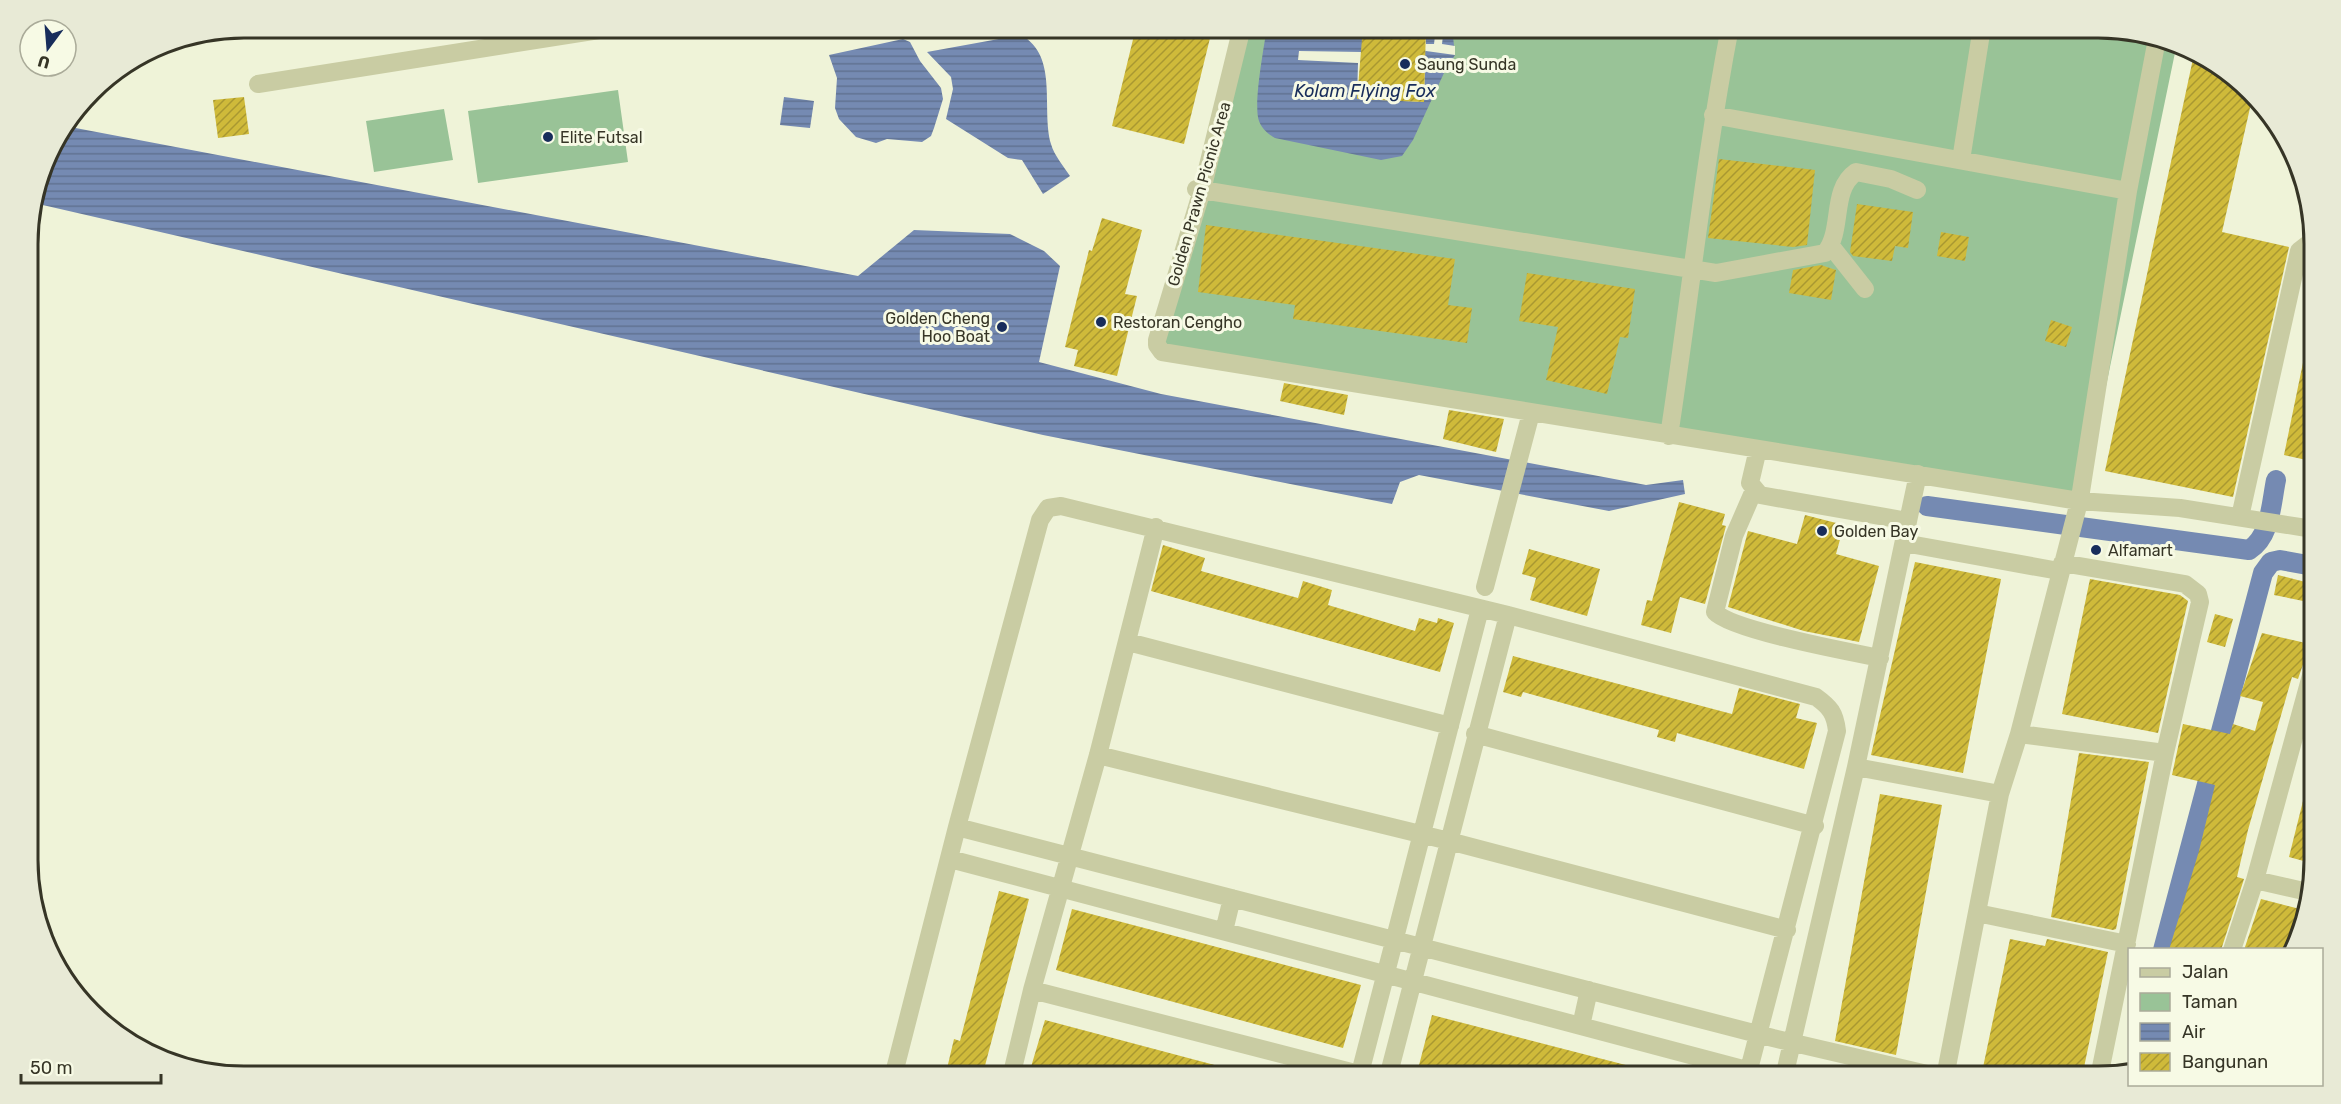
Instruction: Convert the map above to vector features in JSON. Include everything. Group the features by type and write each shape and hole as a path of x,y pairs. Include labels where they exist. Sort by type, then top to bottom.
{"street":[{"path":"258,84 549,38"},
{"name":"Golden Prawn Picnic Area","path":"1239,38 1158,340 1158,348 1169,354 1531,413"},
{"path":"1669,436 1694,269 1713,115 1728,38"},
{"path":"1961,160 1980,38"},
{"path":"1947,1066 2000,794 2019,734 2077,508 2128,191 2156,46"},
{"path":"1713,115 2128,191"},
{"path":"1199,190 1716,273 1825,254 1831,246 1843,187 1849,177 1856,172 1892,179 1917,189"},
{"path":"1831,246 1865,290"},
{"path":"2242,517 2299,251 2304,247"},
{"path":"1485,587 1531,413 1918,474 2077,508 2180,508 2304,528"},
{"path":"1758,450 1750,483 1760,495 1908,521"},
{"path":"1787,1066 1856,767 1918,474"},
{"path":"1754,490 1734,536 1715,612 1729,621 1765,632 1880,658"},
{"path":"896,1066 957,827 1040,520 1048,508 1061,506 1156,527 1508,615 1816,697 1830,707 1836,717 1837,731 1815,826 1750,1066"},
{"path":"1014,1066 1032,990 1128,642 1156,527"},
{"path":"1904,543 2062,562 2185,585 2199,594 2200,602 2165,753 2100,1066"},
{"path":"1361,1066 1480,609"},
{"path":"1391,1066 1475,734 1508,615"},
{"path":"1128,642 1450,726"},
{"path":"2233,948 2255,880 2304,701"},
{"path":"1475,734 1815,826"},
{"path":"2019,734 2165,753"},
{"path":"1098,754 1449,841 1787,930"},
{"path":"1856,767 2000,794"},
{"path":"957,827 1759,1035 1892,1066"},
{"path":"950,858 1581,1026 1720,1066"},
{"path":"2255,880 2302,891"},
{"path":"1224,931 1232,898"},
{"path":"1977,913 2127,944"},
{"path":"1032,990 1324,1066"},
{"path":"1581,1026 1588,990"}],"green space":[{"path":"1232,38 2111,38 2138,41 2175,53 2081,507 1148,345 1184,227"},
{"name":"Elite Futsal","path":"618,90 628,162 478,183 468,111"},
{"path":"444,109 453,160 374,172 366,121"}],"water":[{"path":"1004,38 1025,38 1033,44 1045,69 1048,130 1051,144 1070,176 1043,194 1022,160 1008,158 946,119 953,89 951,77 927,52"},
{"name":"Kolam Flying Fox","path":"1265,38 1453,38 1455,55 1444,73 1413,140 1402,156 1381,160 1275,138 1264,129 1257,113"},
{"path":"903,39 910,42 920,61 941,88 943,99 931,136 922,142 887,139 876,143 856,137 839,119 835,108 837,78 829,55"},
{"path":"784,97 814,101 810,128 780,125"},
{"path":"73,128 858,276 914,230 1010,234 1044,251 1060,266 1039,362 1161,394 1646,485 1683,480 1685,494 1609,511 1419,475 1400,482 1392,504 1043,435 41,203 53,165"}],"pier":[{"name":"Saung Sunda","path":"1363,38 1426,38 1426,44 1434,44 1435,38 1443,38 1442,44 1455,46 1455,55 1426,51 1400,63 1425,64 1424,102 1357,99 1358,63 1298,60 1299,51 1362,52"}],"building":[{"path":"1133,38 1210,38 1184,144 1112,126"},
{"name":"Saung Sunda","path":"1362,38 1426,38 1424,102 1357,99"},
{"path":"2193,61 2223,80 2250,106 2222,232 2289,247 2233,497 2105,471"},
{"path":"244,97 249,134 218,138 213,100"},
{"path":"1719,159 1815,170 1807,245 1793,247 1708,238"},
{"path":"1857,204 1913,212 1908,248 1895,246 1892,261 1853,256 1850,252"},
{"name":"Restoran Cengho","path":"1102,218 1142,230 1125,294 1137,296 1117,376 1074,366 1078,350 1065,347 1089,250 1092,251"},
{"path":"1206,225 1455,259 1448,305 1472,308 1467,343 1293,319 1295,305 1198,292"},
{"path":"1941,232 1969,237 1965,261 1937,256"},
{"path":"1821,265 1836,270 1831,300 1789,293 1793,270"},
{"path":"1527,273 1635,289 1628,338 1620,337 1607,394 1546,380 1558,327 1519,321"},
{"path":"2051,320 2072,327 2066,347 2045,341"},
{"path":"2304,358 2304,459 2284,455"},
{"path":"1284,383 1348,395 1344,415 1280,401"},
{"path":"1449,410 1504,419 1496,452 1443,439"},
{"path":"1679,502 1725,514 1722,525 1726,526 1705,604 1680,597 1671,633 1641,625 1647,600 1652,601"},
{"path":"1805,515 1844,525 1836,554 1879,566 1859,642 1804,631 1728,607 1748,531 1797,544"},
{"path":"1163,545 1205,558 1201,571 1298,598 1303,581 1332,590 1328,605 1415,631 1419,618 1437,623 1438,618 1454,623 1440,672 1151,591"},
{"path":"1529,549 1600,569 1587,616 1530,600 1536,578 1522,574"},
{"path":"1915,562 2001,579 1963,773 1871,755"},
{"path":"2278,575 2304,582 2304,601 2274,595"},
{"path":"2090,579 2180,595 2188,601 2158,733 2062,714"},
{"path":"2215,614 2233,619 2225,647 2207,642"},
{"path":"2262,633 2304,643 2304,662 2298,679 2292,677 2248,830 2237,877 2244,879 2222,948 2170,948 2199,851 2215,785 2172,775 2183,724 2230,734 2233,724 2255,731 2263,702 2240,696"},
{"path":"1513,656 1732,714 1739,688 1800,704 1796,718 1817,723 1804,769 1677,733 1675,742 1657,737 1659,730 1523,692 1521,697 1503,692"},
{"path":"2079,753 2149,762 2116,929 2113,930 2051,917"},
{"path":"1880,794 1942,805 1896,1055 1835,1041"},
{"path":"2304,797 2304,861 2289,857"},
{"path":"999,891 1029,899 985,1066 948,1066 954,1039 960,1041"},
{"path":"2261,899 2298,908 2284,948 2245,948"},
{"path":"1072,909 1361,985 1343,1048 1056,970"},
{"path":"2010,939 2045,946 2047,939 2108,952 2084,1066 1983,1066"},
{"path":"1432,1015 1630,1066 1419,1066"},
{"path":"1045,1020 1218,1066 1031,1066"}],"waterway":[{"path":"1927,506 2249,550 2262,537 2266,528 2276,480"},
{"path":"2164,948 2263,573 2271,562 2280,560 2304,564"}],"place":[{"name":"Saung Sunda","path":"1405,64"},
{"name":"Elite Futsal","path":"548,137"},
{"name":"Restoran Cengho","path":"1101,322"},
{"name":"Golden Cheng Hoo Boat","path":"1002,327"},
{"name":"Golden Bay","path":"1822,531"},
{"name":"Alfamart","path":"2096,550"}]}
